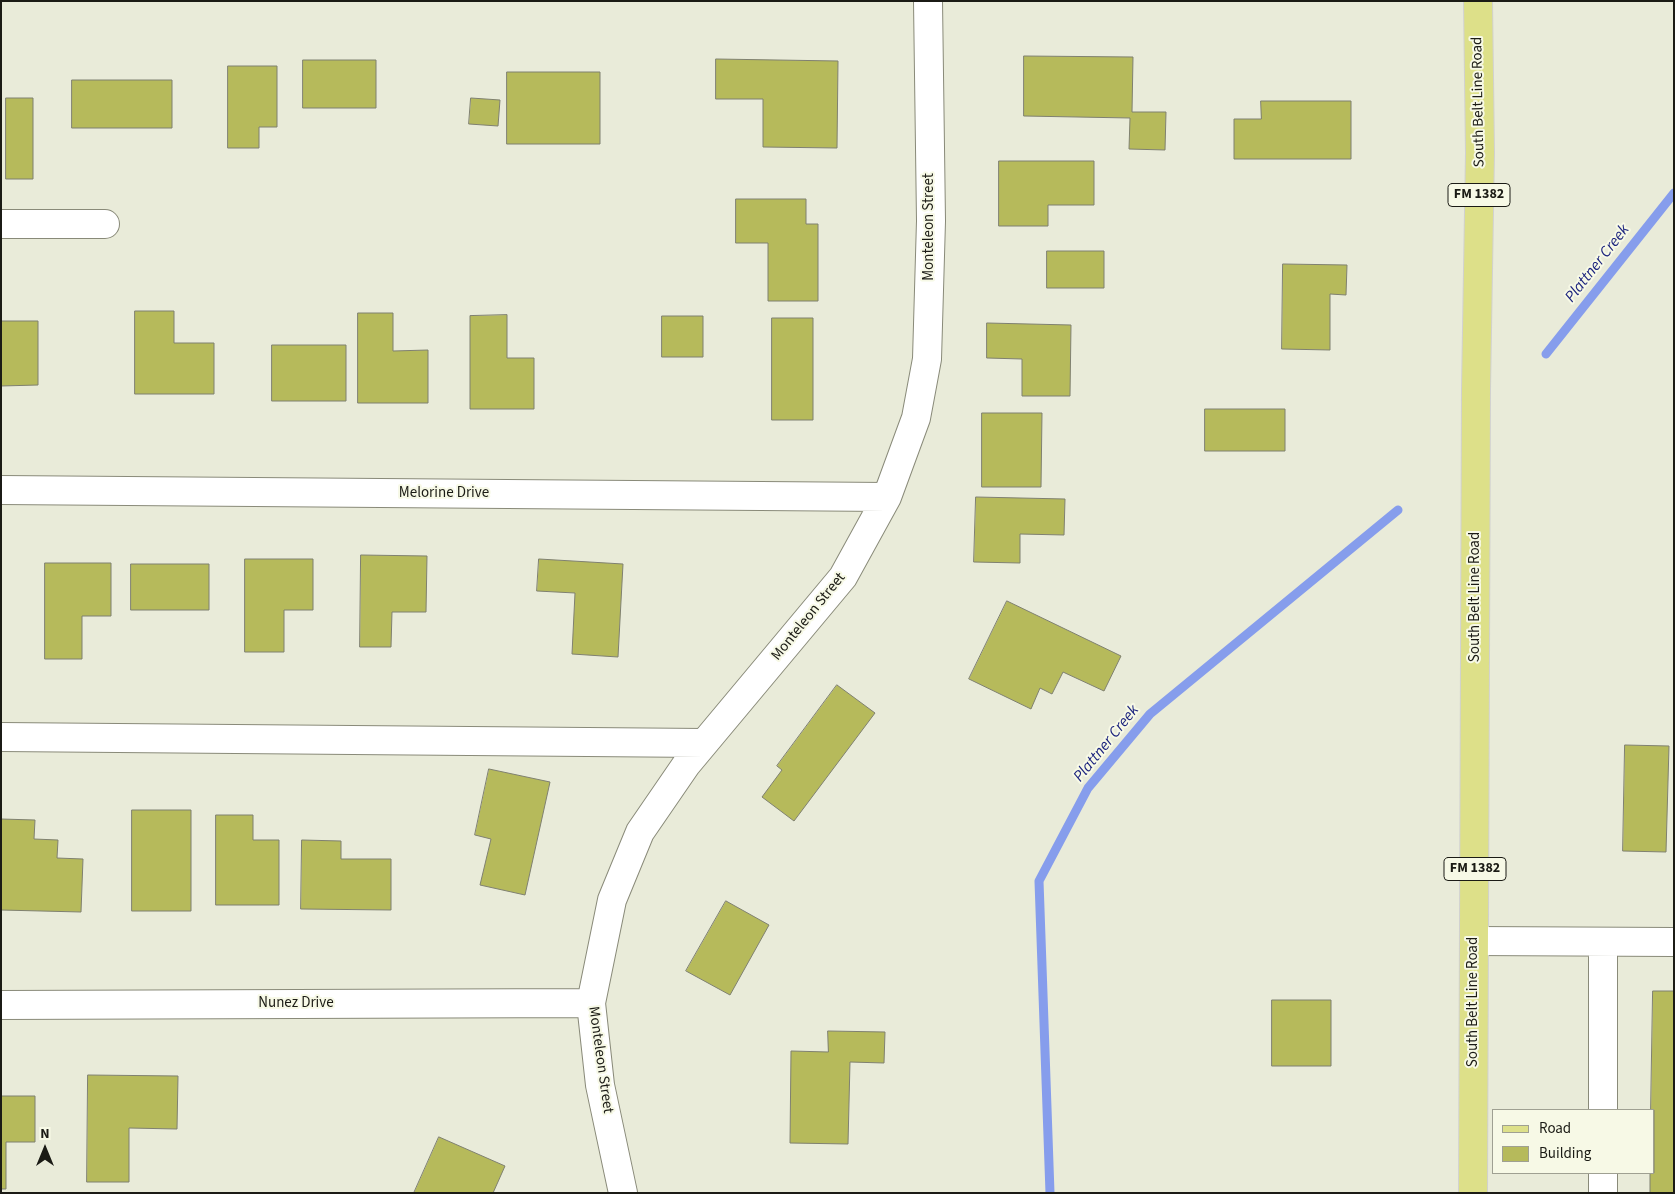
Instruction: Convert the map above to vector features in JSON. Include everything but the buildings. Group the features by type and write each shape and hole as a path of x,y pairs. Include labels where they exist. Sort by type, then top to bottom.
{"main road":[{"name":"South Belt Line Road","path":"1473,1193 1477,546 1476,389 1480,153 1478,1"}],"street":[{"name":"Monteleon Street","path":"623,1193 600,1085 591,1002 612,900 640,832 704,743 843,577 887,497 916,418 928,358 931,221 928,1"},
{"path":"1,224 105,224"},
{"name":"Melorine Drive","path":"1,490 887,497"},
{"path":"1,736 704,743"},
{"path":"1474,941 1674,942"},
{"path":"1603,942 1603,1109"},
{"name":"Nunez Drive","path":"1,1005 591,1002"},
{"path":"1603,1174 1603,1193"}],"waterway":[{"name":"Plattner Creek","path":"1546,354 1674,193"},
{"name":"Plattner Creek","path":"1050,1193 1039,881 1088,788 1150,714 1398,510"}]}
